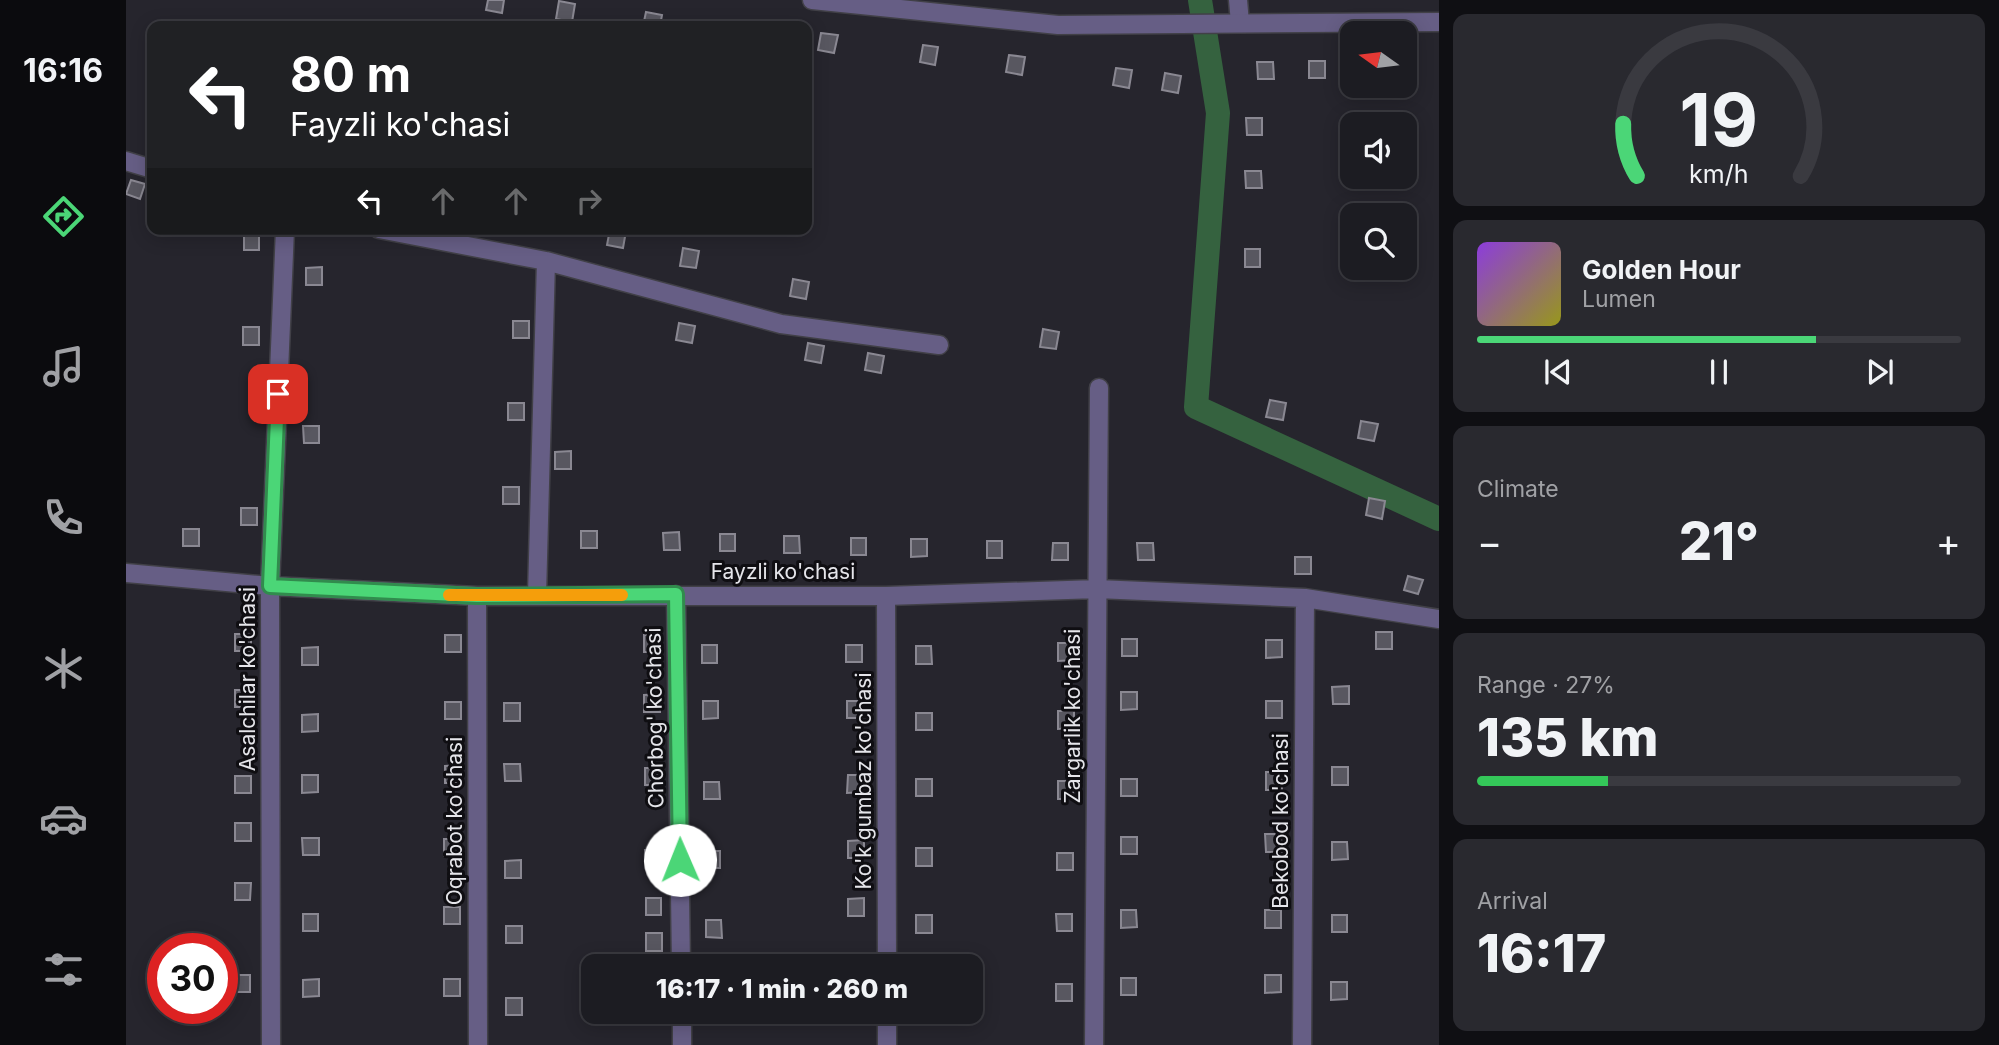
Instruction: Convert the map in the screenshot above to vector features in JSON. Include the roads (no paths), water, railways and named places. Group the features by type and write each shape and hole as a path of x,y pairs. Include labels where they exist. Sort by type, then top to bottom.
{"street":[{"path":"813,0 1058,25 1439,22"},
{"path":"1238,0 1240,23"},
{"path":"126,161 147,167"},
{"name":"Asalchilar ko'chasi","path":"271,1045 270,586 285,235"},
{"path":"410,235 547,261 780,324 939,345"},
{"path":"537,595 547,261"},
{"name":"Zargarlik ko'chasi","path":"1094,1045 1099,388"},
{"name":"Fayzli ko'chasi","path":"126,573 270,586 477,596 886,596 1097,589 1305,598 1439,619"},
{"name":"Chorbog' ko'chasi","path":"676,594 681,954"},
{"name":"Oqrabot ko'chasi","path":"477,596 478,1045"},
{"name":"Ko'k gumbaz ko'chasi","path":"886,596 887,954"},
{"name":"Bekobod ko'chasi","path":"1302,1045 1305,598"},
{"path":"682,1024 682,1045"},
{"path":"887,1024 887,1045"}],"waterway":[{"path":"1200,0 1218,113 1196,407 1439,519"}]}
